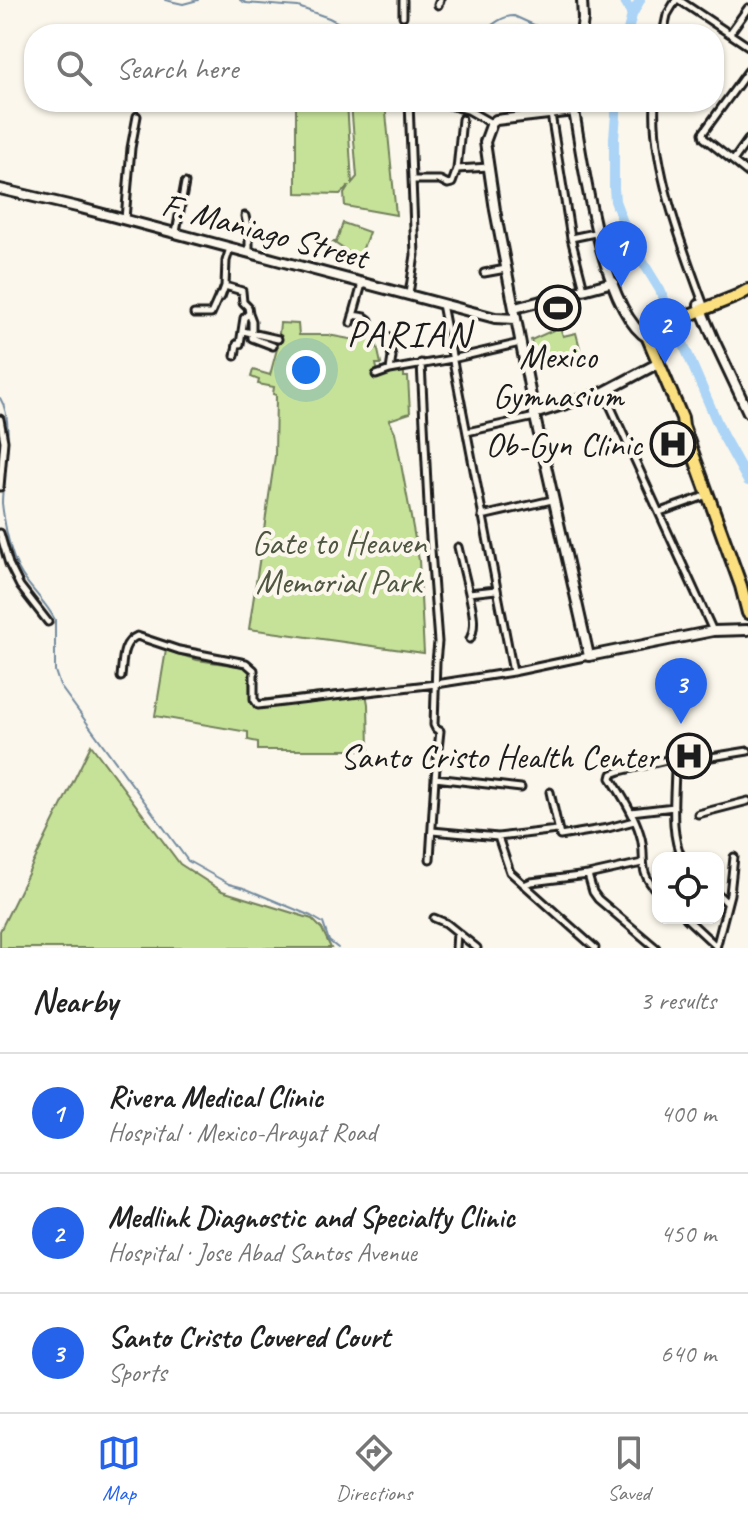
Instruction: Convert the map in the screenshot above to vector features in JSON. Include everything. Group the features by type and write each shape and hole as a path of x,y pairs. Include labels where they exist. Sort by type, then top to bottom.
{"highway":[{"path":"683,426 677,420 643,344 648,327 682,316 748,287"},
{"path":"645,336 682,418 737,573 748,613"}],"main road":[{"path":"582,0 582,24"},
{"path":"555,112 502,118 492,123 485,142 534,416 589,656 713,631 748,630"},
{"path":"575,112 595,233 626,311 645,336"},
{"name":"F. Maniago Street","path":"0,189 495,318 516,319"},
{"path":"515,308 613,282"},
{"path":"702,307 746,404"},
{"path":"534,416 604,392 653,366"}],"street":[{"path":"403,0 403,16"},
{"path":"665,24 667,15 678,0 716,24"},
{"path":"730,33 748,8"},
{"path":"724,29 748,46"},
{"path":"724,104 748,71"},
{"path":"409,294 415,255 410,112"},
{"path":"472,112 492,123"},
{"path":"655,112 662,171 702,307"},
{"path":"718,112 703,133 704,138 748,173"},
{"path":"551,113 571,238 584,289"},
{"path":"125,220 137,116"},
{"path":"413,180 451,183 457,169 462,119"},
{"path":"733,161 748,140"},
{"path":"457,169 489,167"},
{"path":"175,233 185,183"},
{"path":"245,216 249,253"},
{"path":"571,238 595,233"},
{"path":"194,314 211,314 221,297 230,248"},
{"path":"484,273 506,269"},
{"path":"351,323 362,283"},
{"path":"225,286 242,291 243,302 252,321 252,338 273,346"},
{"path":"442,303 513,672"},
{"path":"235,356 244,318 249,313"},
{"path":"353,315 367,318 368,328"},
{"path":"243,331 278,339"},
{"path":"388,336 392,357 390,370"},
{"path":"376,375 520,343"},
{"path":"421,363 438,642 434,725 440,731 430,859"},
{"path":"604,392 713,631"},
{"path":"467,432 534,416"},
{"path":"0,419 4,441 0,487"},
{"path":"660,512 708,495"},
{"path":"482,516 552,500"},
{"path":"0,533 20,586 48,622"},
{"path":"458,547 474,617 470,639"},
{"path":"469,593 496,590"},
{"path":"121,677 126,645 137,636 179,650 246,663 254,670 254,699 258,705 436,684 589,656"},
{"path":"699,759 748,751"},
{"path":"652,887 642,863 640,830 611,778 612,774 674,758 674,807 680,852"},
{"path":"435,778 521,788"},
{"path":"550,792 560,836 634,821"},
{"path":"698,814 748,801"},
{"path":"631,812 674,807"},
{"path":"432,831 498,837 557,829"},
{"path":"498,837 507,868 595,948"},
{"path":"692,924 716,947 734,857"},
{"path":"524,885 642,863"},
{"path":"588,875 598,899 656,948"},
{"path":"724,900 727,903"},
{"path":"434,918 446,923 477,948"},
{"path":"456,948 457,931"}],"green space":[{"path":"296,112 348,112 352,183 357,177 352,112 386,112 396,215 345,206 344,194 349,186 340,194 296,193"},
{"path":"343,223 369,232 359,259 333,242 336,242"},
{"name":"Gate to Heaven Memorial Park","path":"280,323 298,324 299,335 328,335 355,340 375,337 381,364 376,364 378,373 404,368 404,377 408,377 410,413 389,420 395,432 419,560 424,653 249,629 275,456 276,395 273,394 274,387 258,384 259,380 251,377 253,370 270,375"},
{"path":"560,327 563,336 576,333 580,348 578,353 540,368 531,340"},
{"path":"166,650 197,660 249,669 250,701 365,688 369,750 258,750 258,742 248,740 248,732 155,716"},
{"path":"91,745 180,864 222,891 312,919 322,929 331,948 0,948 0,931"}],"waterway":[{"path":"165,0 183,4 198,0"},
{"path":"240,0 298,7 341,24"},
{"path":"624,0 632,15"},
{"path":"630,24 640,0"},
{"path":"494,24 509,16 532,24"},
{"path":"616,112 615,201 630,241 660,290 723,436 748,481"},
{"path":"0,398 5,408 8,434 2,503 7,534 19,570 55,620 55,671 60,686 188,861 229,884 311,916 323,923 329,941 338,948"}],"place":[{"name":"Rivera Medical Clinic","path":"621,287"},
{"name":"Mexico Gymnasium","path":"558,308"},
{"name":"Medlink Diagnostic and Specialty Clinic","path":"665,364"},
{"name":"Ob-Gyn Clinic","path":"673,444"},
{"name":"Santo Cristo Covered Court","path":"681,724"},
{"name":"Santo Cristo Health Center","path":"689,756"}],"district":[{"name":"PARIAN","path":"409,333"}]}
